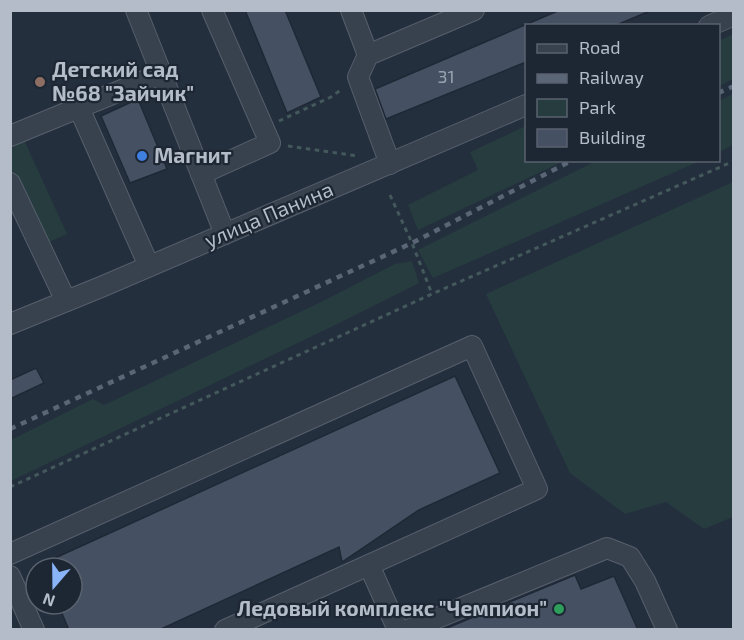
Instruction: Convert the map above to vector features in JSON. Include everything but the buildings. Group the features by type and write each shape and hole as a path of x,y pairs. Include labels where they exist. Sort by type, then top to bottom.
{"street":[{"path":"136,10 225,234"},
{"path":"201,174 267,136 212,10"},
{"path":"351,10 368,55"},
{"path":"390,164 358,77 368,55 474,10"},
{"path":"714,24 734,15"},
{"path":"10,136 161,74"},
{"name":"улица Панина","path":"10,324 525,105"},
{"path":"79,108 149,266"},
{"path":"10,183 66,301"},
{"path":"10,554 472,346 537,489 225,630"},
{"path":"408,630 607,548 630,557 645,581 667,630"},
{"path":"369,565 398,630"},
{"path":"10,576 34,630"}],"path":[{"path":"267,136 331,98 358,77"},
{"path":"267,136 363,157"},
{"path":"10,487 432,294 734,161"},
{"path":"390,195 432,294"}],"green space":[{"path":"733,34 733,79 720,86 720,40"},
{"path":"733,94 733,145 720,152 720,100"},
{"path":"525,126 525,162 562,162 418,230 408,205 478,170 470,152"},
{"path":"24,140 67,234 47,243 11,171 11,149"},
{"path":"594,162 698,162 433,278 418,250"},
{"path":"733,182 733,517 704,529 666,502 625,514 570,473 486,294"},
{"path":"412,261 419,283 11,481 11,440 93,399 104,405 319,303 395,264"}],"railway":[{"path":"720,92 734,86"},
{"path":"10,429 412,243 569,162"}],"place":[{"name":"Детский сад №68 \"Зайчик\"","path":"40,82"},
{"name":"Магнит","path":"142,156"},
{"name":"Ледовый комплекс \"Чемпион\"","path":"559,609"}]}
